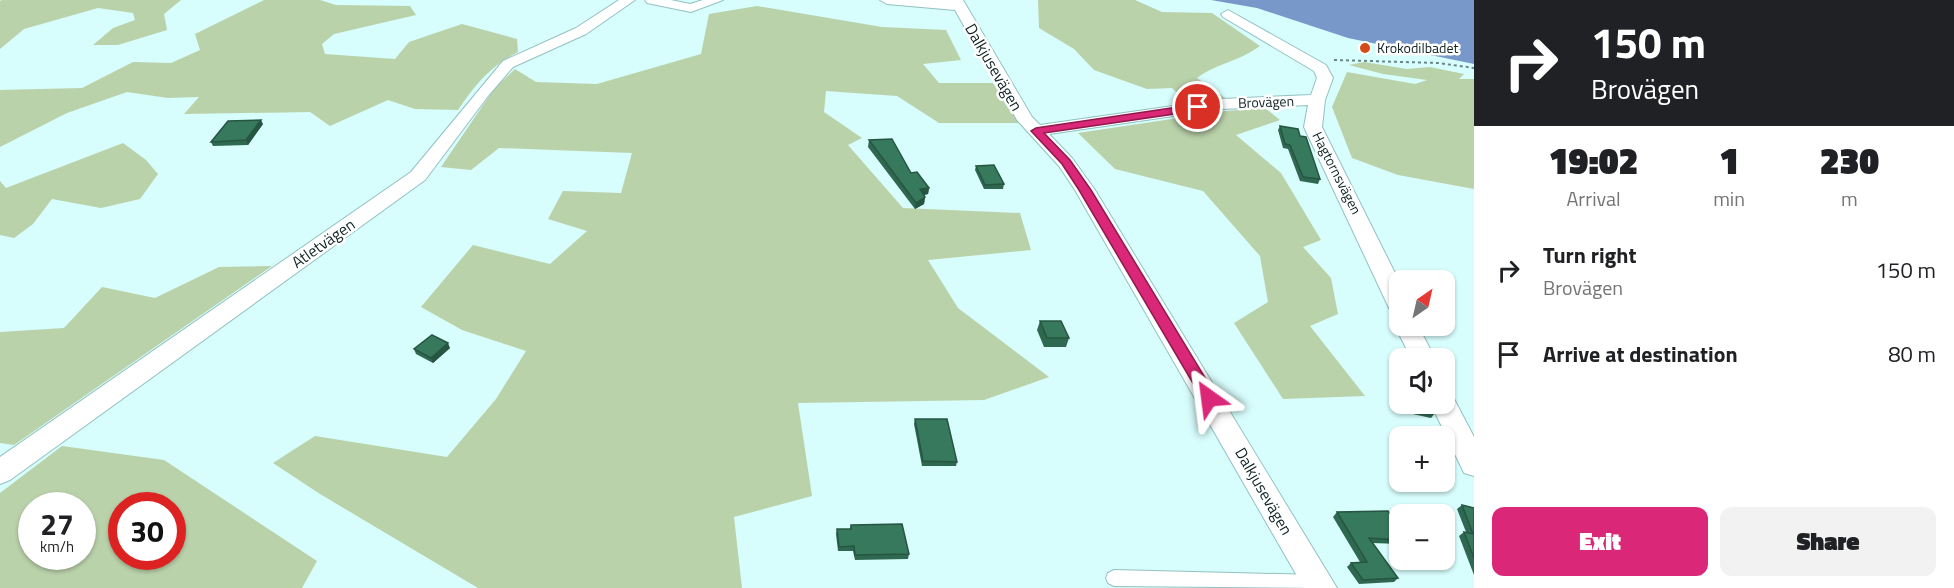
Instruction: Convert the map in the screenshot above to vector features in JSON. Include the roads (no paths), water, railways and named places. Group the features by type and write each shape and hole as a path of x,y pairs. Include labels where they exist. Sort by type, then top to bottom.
{"street":[{"name":"Atletvägen","path":"0,472 418,176 482,93 508,64 581,31 628,0"},
{"path":"652,0 690,8 716,0"},
{"path":"887,0 958,3"},
{"name":"Dalkjusevägen","path":"958,3 1025,120 1066,162 1085,190 1319,585"},
{"name":"Hagtornsvägen","path":"1228,14 1291,53 1321,68 1325,78 1317,100 1313,127 1389,285"},
{"name":"Brovägen","path":"1036,131 1222,104 1317,100"},
{"path":"1449,414 1474,465"}],"lane":[{"path":"1114,578 1319,585"}],"water":[{"path":"1211,0 1474,0 1474,64 1348,38 1257,8"}],"place":[{"name":"Krokodilbadet","path":"1365,48"}]}
